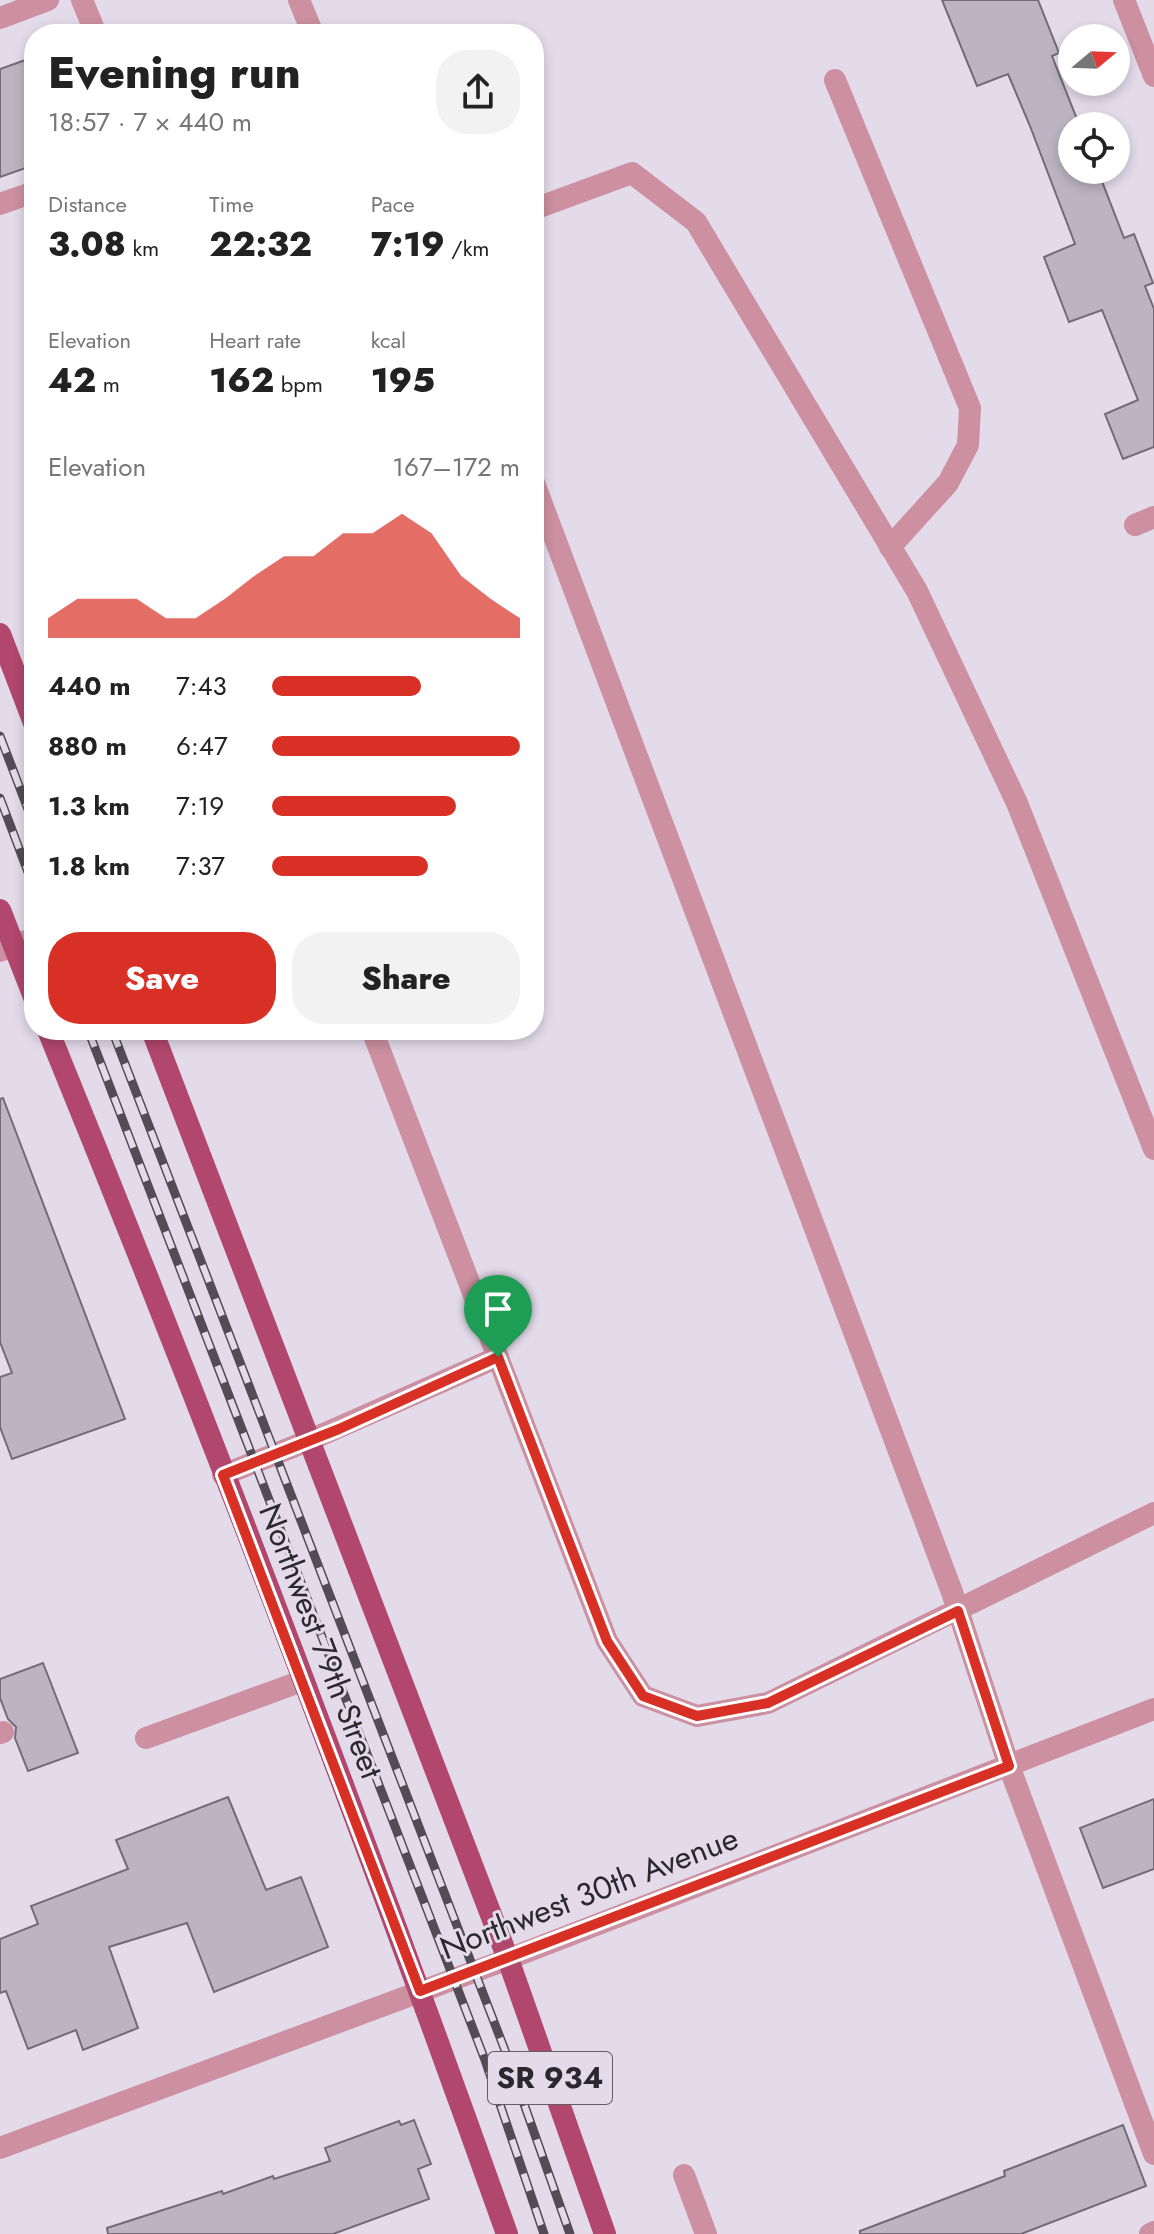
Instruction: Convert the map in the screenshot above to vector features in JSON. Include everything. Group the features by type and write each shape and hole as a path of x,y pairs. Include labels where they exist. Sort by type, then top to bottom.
{"main road":[{"path":"0,634 24,697"},
{"path":"0,910 24,968"},
{"name":"Northwest 79th Street","path":"52,1040 132,1236 302,1681 420,1991 507,2234"},
{"name":"Northwest 79th Street","path":"156,1040 508,1959 605,2234"}],"street":[{"path":"0,18 48,0"},
{"path":"82,0 92,24"},
{"path":"299,0 309,24"},
{"path":"1124,0 1154,76"},
{"path":"835,80 970,408 968,445 948,483 890,547"},
{"path":"544,205 632,173 696,222 917,591 1017,803 1154,1149"},
{"path":"0,204 24,196"},
{"path":"544,510 958,1611 1009,1766 1154,2154"},
{"path":"376,1040 607,1641 643,1696 697,1716 768,1703 1154,1513"},
{"path":"223,1475 498,1357"},
{"path":"146,1738 302,1681"},
{"name":"Northwest 30th Avenue","path":"0,2148 508,1959 1154,1709"},
{"path":"684,2175 706,2234"}],"building":[{"path":"942,0 1038,0 1058,50 1052,56 1058,71 1058,96 1068,96 1074,112 1058,112 1058,184 1103,184 1124,238 1134,234 1153,283 1145,286 1154,309 1154,447 1123,459 1105,414 1138,400 1102,310 1069,322 1044,257 1075,244 1008,74 977,86"},
{"path":"24,61 24,169 0,177 0,69"},
{"path":"3,1098 125,1419 12,1459 0,1427 0,1377 12,1373 0,1342 0,1099"},
{"path":"43,1663 78,1753 28,1771 15,1738 16,1727 8,1719 0,1698 0,1679"},
{"path":"228,1797 266,1890 301,1877 328,1947 214,1992 187,1923 109,1947 138,2028 83,2050 76,2030 28,2049 6,1991 0,1993 0,1939 38,1924 31,1906 128,1869 116,1840"},
{"path":"1154,1799 1154,1869 1103,1888 1080,1828"},
{"path":"414,2120 431,2164 418,2169 429,2199 333,2234 108,2234 107,2228 330,2161 325,2148 399,2121 401,2125"},
{"path":"1123,2125 1146,2186 1021,2234 860,2234 860,2231 1005,2176 1004,2171"}],"railway":[{"path":"0,736 24,799"},
{"path":"0,798 24,862"},
{"path":"92,1040 485,2060 544,2234"},
{"path":"116,1040 506,2053 570,2234"}],"route":[{"path":"498,1357 607,1641 643,1696 697,1716 768,1703 958,1611 1009,1766 420,1991 223,1475 339,1429 498,1357"}]}
